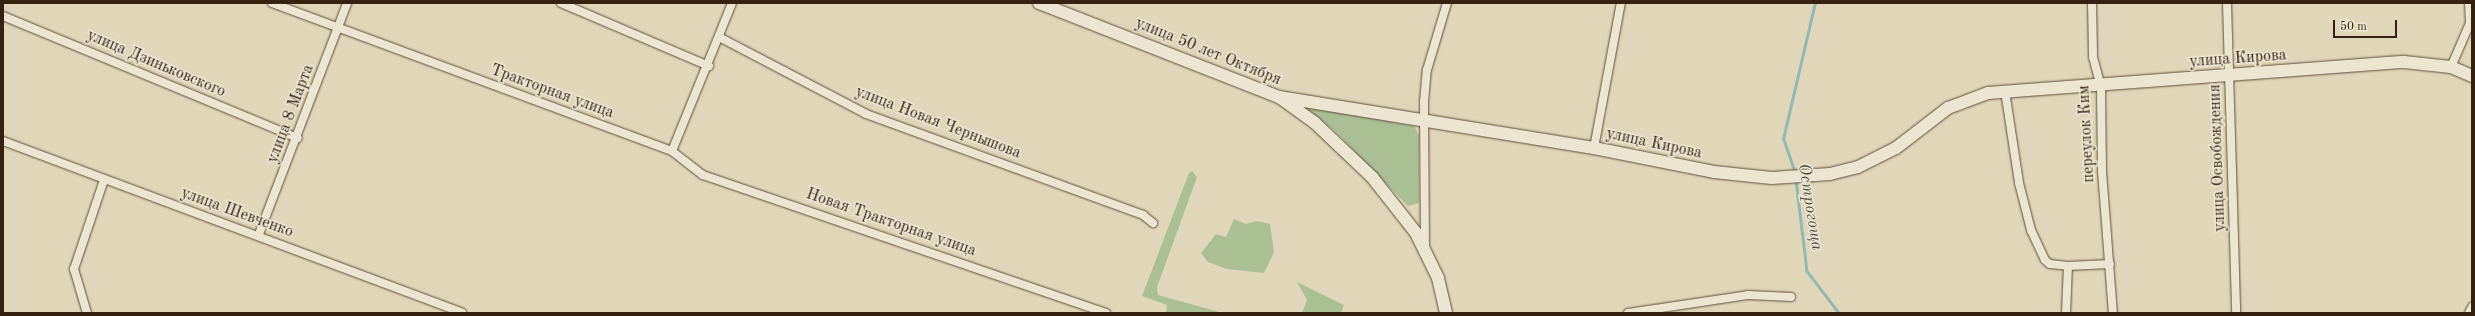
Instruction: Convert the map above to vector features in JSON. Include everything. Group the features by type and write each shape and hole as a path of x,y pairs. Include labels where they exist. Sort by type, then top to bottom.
{"main road":[{"name":"улица 50 лет Октября","path":"1039,3 1279,97 1341,146 1372,177 1399,209 1425,249 1438,278 1446,313"},
{"name":"улица Кирова","path":"1279,97 1425,119 1594,148 1714,172 1772,178 1816,176 1871,161 1948,108 1975,96 2004,91 2101,87 2404,62 2451,67 2472,76"}],"street":[{"name":"Тракторная улица","path":"272,3 672,151"},
{"name":"улица 8 Марта","path":"259,234 298,138 347,3"},
{"path":"561,3 709,66"},
{"path":"672,151 709,66 732,3"},
{"name":"улица 50 лет Октября","path":"1425,249 1425,119 1427,70 1447,3"},
{"path":"1594,148 1621,3"},
{"name":"переулок Ким","path":"2092,3 2093,57 2101,87 2102,171 2114,313"},
{"name":"улица Освобождения","path":"2227,3 2236,313"},
{"path":"2451,67 2470,23 2469,3"},
{"name":"улица Дзиньковского","path":"3,16 298,138"},
{"name":"улица Новая Чернышова","path":"719,37 866,114 1143,215 1153,223"},
{"path":"2004,91 2018,182 2031,230 2045,260 2050,264 2068,266 2110,264"},
{"name":"улица Шевченко","path":"3,141 104,180 259,234 462,313"},
{"name":"Новая Тракторная улица","path":"672,151 703,175 1106,313"},
{"path":"87,313 74,269 104,180"},
{"path":"2066,313 2068,266"},
{"path":"1628,313 1748,295 1791,297"},
{"path":"2468,313 2472,307"}],"green space":[{"path":"1303,105 1414,126 1419,136 1419,203 1408,206 1335,131"},
{"path":"1192,171 1197,177 1157,287 1158,295 1223,313 1166,313 1167,305 1142,296 1189,173"},
{"path":"1234,219 1246,224 1256,221 1270,224 1274,252 1264,273 1227,269 1208,262 1201,253 1216,234 1226,237"},
{"path":"1297,282 1344,305 1341,313 1302,313 1307,300"}],"waterway":[{"name":"Острогоща","path":"1795,173 1783,139 1815,3"},
{"name":"Острогоща","path":"1796,180 1807,271 1839,313"}]}
